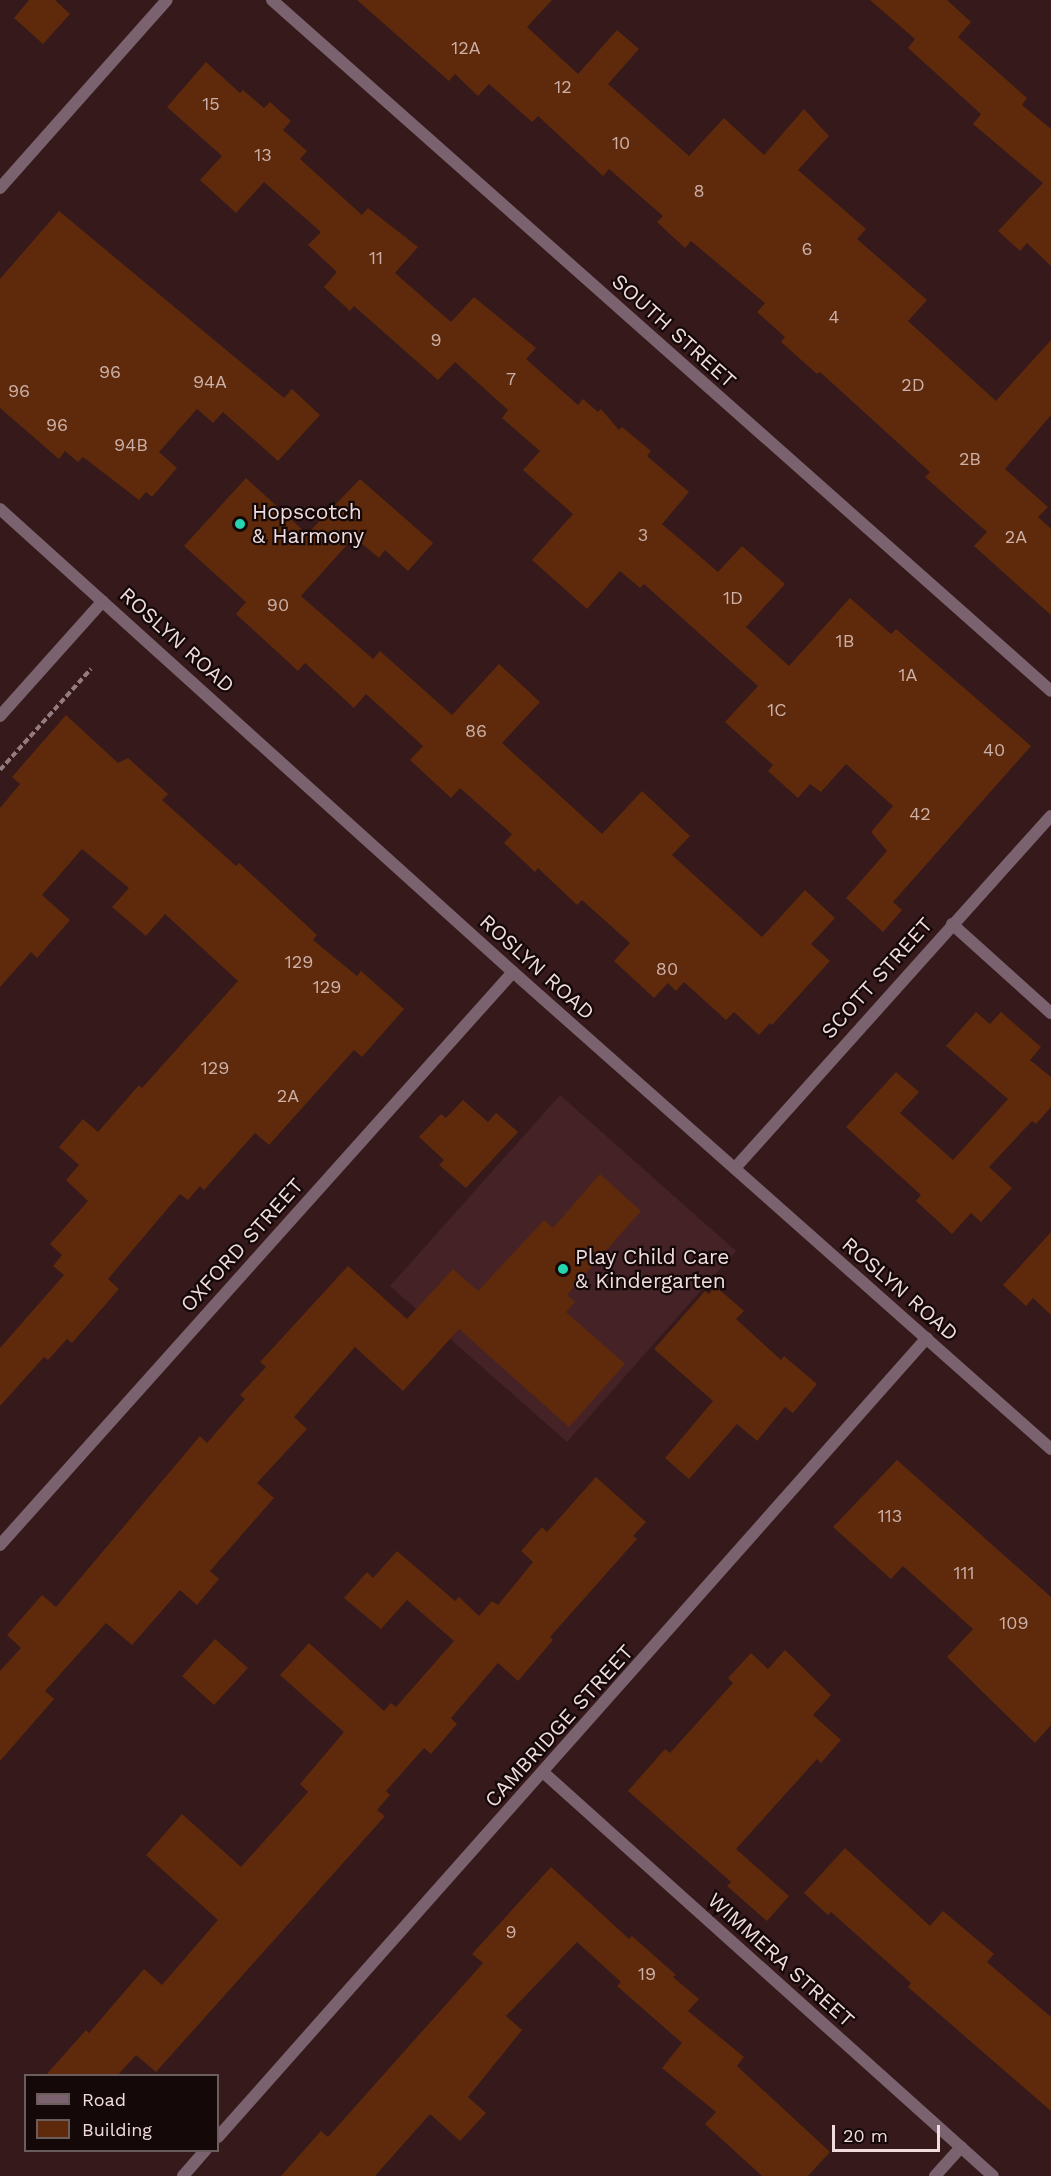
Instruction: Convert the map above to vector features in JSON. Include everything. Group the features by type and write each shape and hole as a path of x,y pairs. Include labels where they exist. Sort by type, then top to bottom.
{"street":[{"path":"0,188 167,0"},
{"name":"SOUTH STREET","path":"272,0 1051,692"},
{"name":"ROSLYN ROAD","path":"0,509 513,972 1051,1449"},
{"path":"0,716 103,601"},
{"name":"SCOTT STREET","path":"735,1168 1051,816"},
{"path":"952,924 1051,1013"},
{"name":"OXFORD STREET","path":"0,1545 513,972"},
{"name":"CAMBRIDGE STREET","path":"219,2136 544,1773 927,1338"},
{"name":"WIMMERA STREET","path":"544,1773 993,2176"},
{"path":"934,2176 961,2147"},
{"path":"183,2176 205,2152"}],"path":[{"path":"0,770 90,669"}],"shaded area":[{"name":"Play Child Care & Kindergarten","path":"560,1095 736,1251 567,1442 390,1286"}],"building":[{"path":"29,0 55,0 70,14 43,44 14,18"},
{"path":"357,0 552,0 527,27 578,74 617,30 639,49 608,84 689,156 724,118 764,155 804,109 829,136 798,170 866,229 857,239 927,300 908,321 996,401 1051,340 1051,415 1005,469 1048,507 1038,517 1051,529 1051,615 974,546 987,532 925,477 930,472 820,372 817,374 781,342 785,337 757,312 765,303 691,241 685,248 657,222 663,216 609,169 603,176 538,116 532,122 489,84 478,96 455,74 449,81"},
{"path":"870,0 947,0 971,22 958,37 1027,98 1022,105 1051,129 1051,266 1027,243 1020,251 998,231 1043,183 973,124 981,114 908,48 915,39"},
{"path":"206,62 240,93 243,90 264,108 270,102 291,121 283,130 307,151 300,159 362,215 368,208 418,247 395,273 451,322 474,297 536,348 526,359 578,405 583,399 598,412 601,409 619,430 622,427 651,451 647,456 689,492 662,524 718,572 742,546 785,584 746,627 789,666 850,598 891,634 896,629 1031,746 893,902 902,910 883,932 846,898 887,851 871,832 893,806 846,764 821,792 810,784 798,798 768,771 773,765 725,722 758,686 644,584 640,588 620,571 587,609 532,560 573,514 523,470 540,451 502,418 508,410 455,362 438,380 354,306 350,311 324,287 337,272 308,245 321,232 264,182 236,213 200,180 222,156 167,107"},
{"path":"59,211 284,398 292,389 320,415 278,461 223,412 213,423 197,409 159,452 177,468 152,497 146,492 139,500 83,457 78,462 65,451 59,459 0,408 0,279"},
{"path":"246,478 307,534 360,479 433,543 408,571 385,550 379,558 354,537 301,596 373,659 380,651 452,715 499,664 540,702 502,743 602,834 642,791 690,836 672,855 762,937 805,890 835,918 811,944 830,961 772,1025 770,1023 759,1035 734,1012 726,1020 684,982 676,991 668,983 654,998 614,961 630,943 582,900 577,905 538,868 535,872 504,843 512,834 460,788 451,798 410,760 423,746 366,694 354,708 305,663 298,671 236,614 246,602 184,546"},
{"path":"66,715 118,763 128,758 168,794 162,800 236,866 239,863 317,935 313,940 357,976 361,971 404,1009 362,1057 354,1050 269,1145 255,1133 204,1190 200,1186 188,1200 180,1194 108,1279 119,1289 72,1343 67,1339 48,1360 44,1357 0,1406 0,1348 64,1275 53,1266 62,1255 50,1244 88,1201 66,1180 79,1165 59,1147 83,1119 98,1132 139,1085 142,1088 238,981 165,914 146,936 112,907 129,888 82,849 42,895 70,920 37,958 31,952 0,987 0,808 20,784 12,777"},
{"path":"976,1012 990,1024 1001,1012 1041,1047 1030,1060 1051,1077 1051,1107 1036,1124 1032,1121 989,1167 1012,1188 981,1222 971,1213 952,1234 916,1201 921,1195 846,1127 896,1072 919,1092 900,1113 953,1160 1008,1099 946,1046"},
{"path":"463,1100 488,1122 496,1113 518,1132 466,1188 439,1165 444,1160 419,1137 441,1114 446,1118"},
{"path":"600,1174 641,1211 567,1295 575,1302 566,1312 625,1364 569,1427 459,1329 403,1391 355,1347 294,1417 307,1429 257,1483 274,1498 210,1571 219,1579 197,1605 180,1590 132,1645 106,1623 45,1691 54,1699 0,1761 0,1671 21,1648 7,1635 42,1595 56,1607 200,1436 207,1443 245,1399 240,1395 266,1367 260,1362 348,1266 407,1319 453,1269 478,1291 544,1220 553,1228"},
{"path":"1051,1232 1051,1315 1033,1298 1026,1306 1003,1285"},
{"path":"715,1286 744,1311 736,1319 781,1360 784,1356 817,1384 793,1413 785,1407 757,1441 737,1424 689,1479 665,1458 713,1401 654,1349 705,1291 709,1294"},
{"path":"897,1460 1051,1597 1051,1725 1035,1743 947,1657 973,1629 903,1566 891,1579 833,1527"},
{"path":"596,1477 646,1522 633,1536 637,1539 550,1637 553,1640 518,1681 498,1663 451,1718 457,1724 431,1754 424,1748 386,1791 390,1795 377,1810 385,1816 156,2072 136,2055 119,2074 47,2074 86,2030 89,2033 144,1969 162,1985 218,1920 146,1855 182,1814 241,1867 308,1792 300,1784 344,1732 280,1675 309,1643 384,1711 391,1703 396,1707 454,1641 407,1600 381,1629 344,1598 367,1572 373,1578 397,1551 455,1601 459,1597 479,1616 492,1601 498,1605 533,1562 521,1551 542,1527 547,1532"},
{"path":"215,1639 248,1668 214,1705 182,1676"},
{"path":"785,1650 831,1695 813,1715 841,1740 821,1763 817,1759 736,1849 789,1896 767,1921 727,1886 731,1882 628,1791 665,1749 670,1753 733,1683 728,1678 751,1653 768,1669"},
{"path":"845,1848 930,1926 943,1911 994,1954 987,1962 1051,2017 1051,2111 908,1987 911,1983 831,1912 828,1915 804,1893"},
{"path":"551,1867 629,1939 632,1936 676,1975 673,1977 699,1999 688,2011 744,2057 737,2066 830,2152 808,2176 762,2176 705,2124 716,2112 662,2068 682,2043 617,1986 621,1982 577,1942 506,2016 522,2030 468,2097 486,2113 460,2141 430,2114 375,2176 281,2176 321,2131 328,2137 483,1963 472,1954"}],"place":[{"name":"Hopscotch & Harmony","path":"240,524"},
{"name":"Play Child Care & Kindergarten","path":"563,1269"}]}
